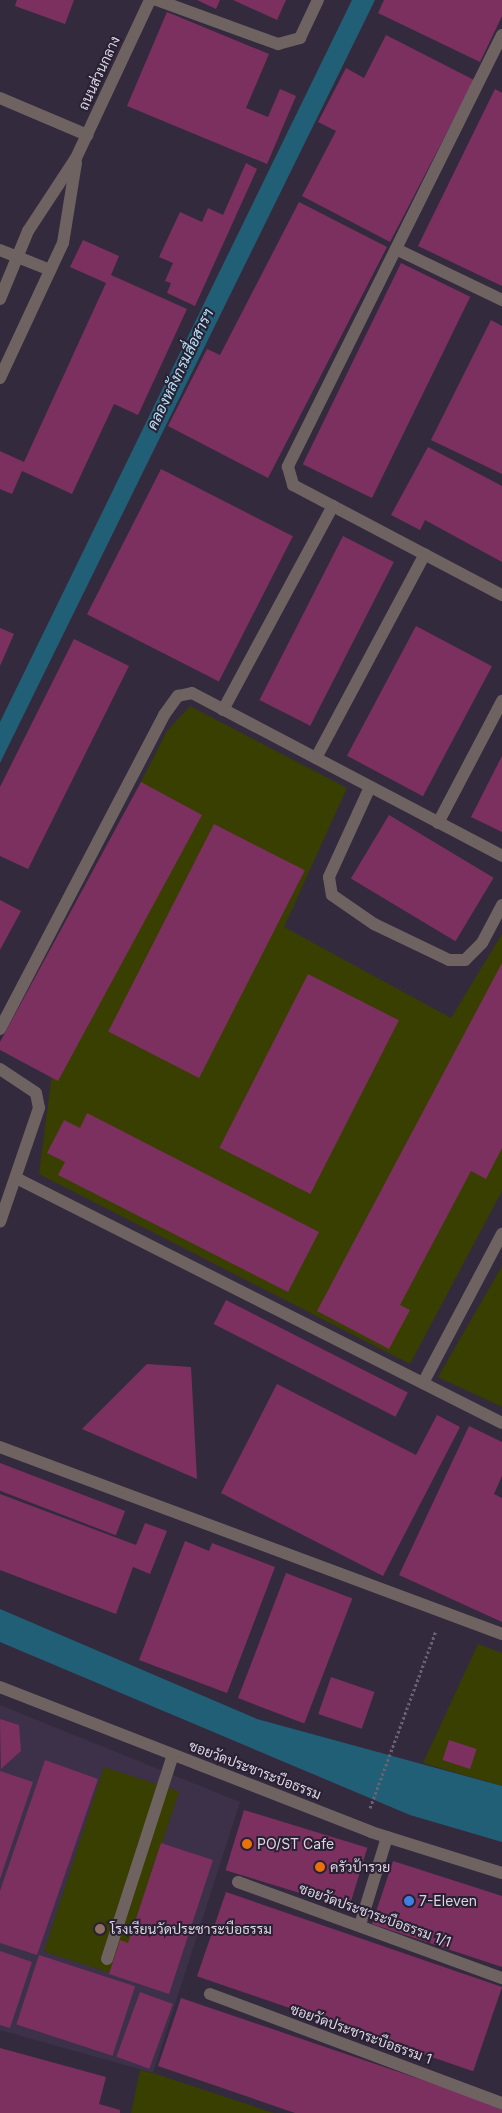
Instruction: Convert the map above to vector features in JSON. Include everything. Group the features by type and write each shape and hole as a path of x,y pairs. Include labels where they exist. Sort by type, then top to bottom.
{"street":[{"name":"ถนนส่วนกลาง","path":"0,299 28,231 76,158 150,0"},
{"path":"157,0 278,44 300,38 318,0"},
{"path":"502,35 288,467 293,485 502,595"},
{"path":"0,98 87,135"},
{"name":"ถนนส่วนกลาง","path":"0,378 63,242 76,158"},
{"path":"396,249 502,300"},
{"path":"0,250 50,270"},
{"path":"223,710 333,506"},
{"path":"316,758 425,554"},
{"path":"0,1029 164,715 178,696 192,693 502,856"},
{"path":"438,823 502,701"},
{"path":"370,787 329,877 332,895 374,924 449,960 465,960 482,943 502,905"},
{"path":"0,1069 36,1093 39,1108 0,1222"},
{"path":"16,1178 502,1423"},
{"path":"423,1383 502,1234"},
{"path":"0,1447 502,1634"},
{"name":"ซอยวัดประชาระบือธรรม","path":"0,1687 387,1837 502,1873"},
{"path":"107,1959 173,1755"},
{"path":"360,1925 387,1837"},
{"name":"ซอยวัดประชาระบือธรรม 1/1","path":"238,1882 502,1978"},
{"name":"ซอยวัดประชาระบือธรรม 1","path":"210,1994 502,2103"}],"path":[{"path":"370,1807 391,1746 443,1612"}],"shaded area":[{"name":"โรงเรียนวัดประชาระบือธรรม","path":"0,1705 240,1802 153,2073 0,2030"}],"green space":[{"path":"190,706 347,788 284,927 451,1018 502,934 502,1191 410,1364 39,1174 55,1050 141,782 167,731"},
{"path":"502,1266 502,1407 438,1377"},
{"path":"478,1644 502,1653 502,1786 423,1763"},
{"path":"104,1767 179,1791 119,1976 44,1952"},
{"path":"140,2070 153,2073 274,2113 131,2113"}],"water":[{"name":"คลองหลังกรมสื่อสารฯ","path":"352,0 375,0 0,763 0,722"},
{"path":"0,1609 257,1719 502,1786 502,1842 410,1815 0,1642"}],"building":[{"path":"17,0 74,0 65,24 15,6"},
{"path":"197,0 220,0 216,9"},
{"path":"233,0 286,0 277,20"},
{"path":"384,0 502,0 502,16 480,62 378,13"},
{"path":"167,12 269,54 246,108 268,117 280,89 296,96 267,164 127,106"},
{"path":"386,35 474,80 390,242 302,196 336,131 318,122 346,68 364,78"},
{"path":"495,89 502,93 502,286 418,246"},
{"path":"246,163 257,169 195,306 167,293 171,283 165,281 173,263 159,257 180,212 202,222 208,208 223,215"},
{"path":"299,202 387,247 268,478 168,426 207,349 220,355"},
{"path":"83,240 119,256 111,275 187,309 138,415 114,404 72,494 22,471 12,494 0,489 0,451 24,462 106,283 70,267"},
{"path":"401,263 470,297 372,498 303,464"},
{"path":"491,320 502,326 502,474 431,440"},
{"path":"428,447 502,486 502,562 425,520 420,530 391,515"},
{"path":"161,469 293,536 219,681 87,614"},
{"path":"343,536 394,562 310,726 259,700"},
{"path":"416,626 492,666 423,796 347,756"},
{"path":"0,628 14,634 0,666"},
{"path":"74,639 129,666 28,869 0,856 0,787"},
{"path":"502,756 502,832 471,817"},
{"path":"141,782 202,815 58,1081 0,1050 0,1042"},
{"path":"389,815 494,878 455,941 351,878"},
{"path":"214,824 305,870 199,1078 108,1032"},
{"path":"0,900 21,911 0,950"},
{"path":"502,963 502,1148 486,1179 471,1171 400,1305 410,1310 389,1349 317,1311"},
{"path":"308,974 399,1020 310,1194 219,1148"},
{"path":"87,1113 319,1232 288,1292 58,1175 65,1162 47,1153 64,1120 80,1128"},
{"path":"226,1300 408,1393 396,1417 214,1324"},
{"path":"147,1364 191,1367 197,1479 82,1429"},
{"path":"277,1384 416,1455 437,1415 460,1427 383,1576 221,1493"},
{"path":"469,1426 502,1442 502,1476 494,1494 502,1498 502,1622 399,1575"},
{"path":"0,1463 125,1511 116,1535 0,1491"},
{"path":"0,1494 136,1545 145,1523 167,1531 150,1574 133,1567 116,1614 0,1570"},
{"path":"185,1541 209,1551 212,1543 275,1567 227,1693 139,1660"},
{"path":"286,1573 352,1598 304,1724 238,1698"},
{"path":"331,1677 374,1692 362,1729 318,1714"},
{"path":"0,1719 19,1725 21,1751 1,1769"},
{"path":"449,1740 477,1749 470,1769 443,1760"},
{"path":"45,1760 98,1779 37,1955 0,1943 0,1891"},
{"path":"0,1771 33,1782 0,1879"},
{"path":"244,1810 367,1848 349,1908 226,1870"},
{"path":"161,1843 213,1860 169,1994 109,1974 120,1940 128,1943"},
{"path":"393,1861 502,1896 502,1967 372,1924"},
{"path":"226,1892 502,1987 473,2071 197,1976"},
{"path":"0,1951 32,1962 10,2028 0,2025"},
{"path":"39,1955 135,1986 112,2056 16,2024"},
{"path":"140,1992 173,2004 149,2069 116,2057"},
{"path":"181,1998 502,2107 502,2113 295,2113 158,2066"},
{"path":"0,2048 106,2077 99,2104 120,2110 120,2113 0,2113"}],"place":[{"name":"PO/ST Cafe","path":"247,1844"},
{"name":"ครัวป้ารวย","path":"320,1867"},
{"name":"7-Eleven","path":"409,1901"},
{"name":"โรงเรียนวัดประชาระบือธรรม","path":"100,1929"}]}
